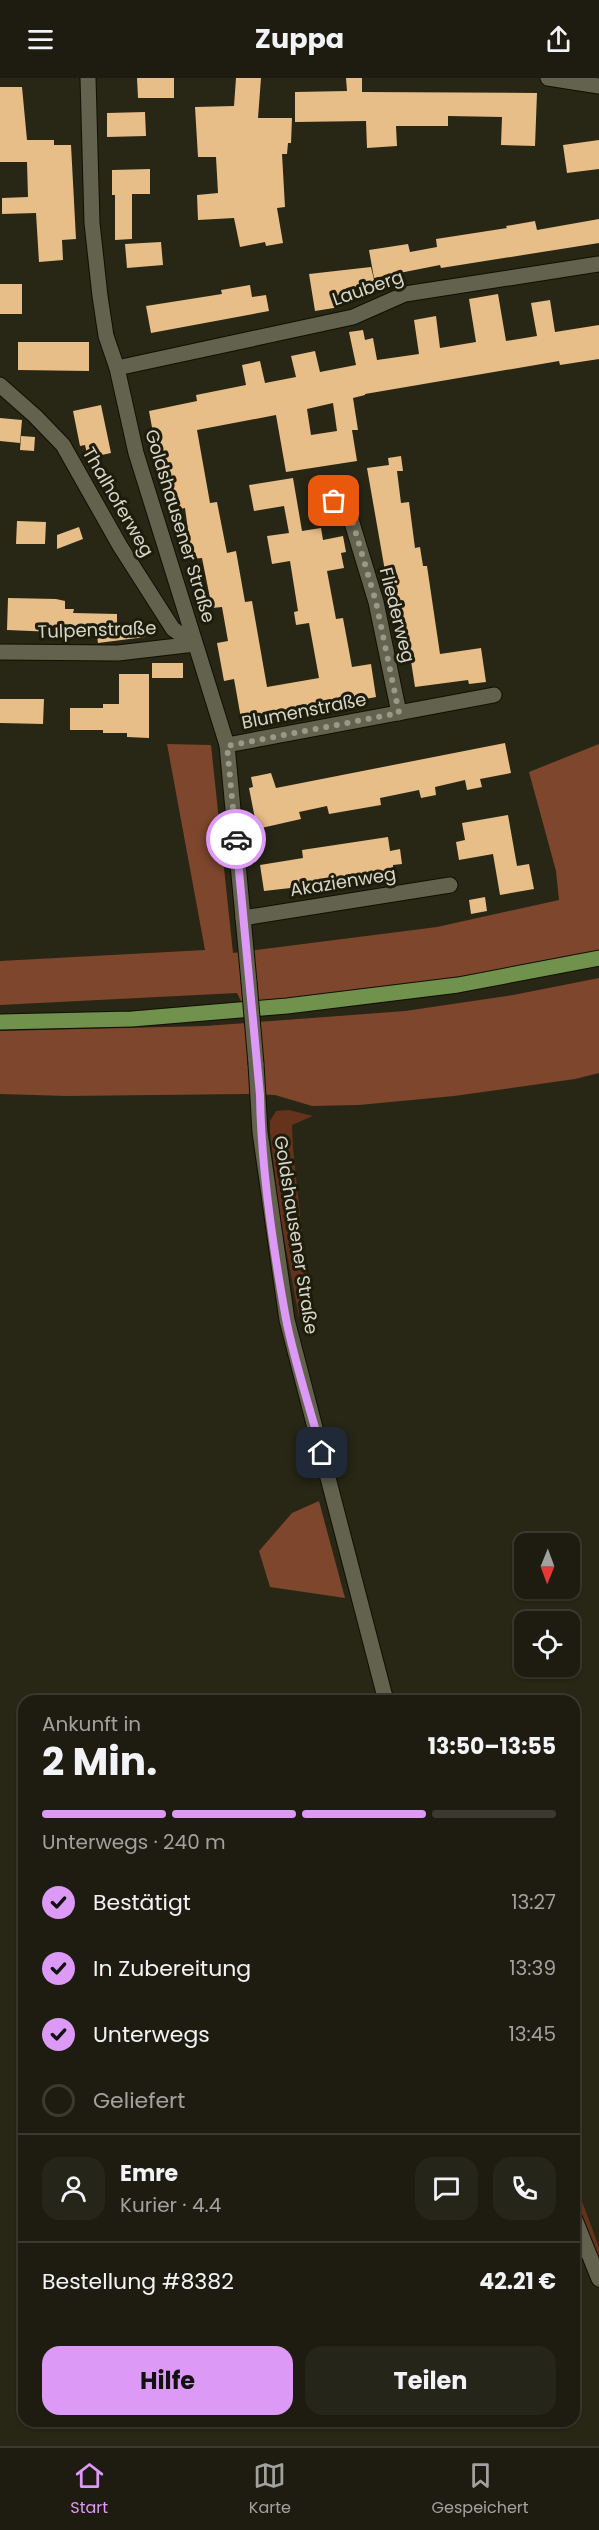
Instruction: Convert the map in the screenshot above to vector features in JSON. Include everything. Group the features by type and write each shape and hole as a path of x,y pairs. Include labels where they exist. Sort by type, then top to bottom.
{"main road":[{"path":"0,1022 132,1019 287,1006 458,986 599,958"}],"street":[{"name":"Goldshausener Straße","path":"88,78 91,200 106,336 117,368 136,453 227,746 258,1081 260,1132 287,1320 384,1695"},
{"path":"548,78 599,86"},
{"name":"Lauberg","path":"117,368 353,317 405,294 599,264"},
{"name":"Thalhoferweg","path":"0,385 35,416 63,446 120,546 173,629 195,644"},
{"name":"Fliederweg","path":"334,501 344,504 350,513 376,602 399,713"},
{"name":"Tulpenstraße","path":"0,652 118,653 195,644"},
{"name":"Blumenstraße","path":"227,746 494,695"},
{"name":"Akazienweg","path":"243,918 450,885"},
{"path":"580,2232 599,2279"}],"shaded area":[{"path":"167,744 211,745 233,953 437,927 559,900 556,871 529,772 599,744 599,951 455,979 242,1003 237,993 0,1005 0,961 205,950"},
{"path":"599,978 599,1073 575,1079 454,1096 359,1105 312,1106 275,1095 245,1094 67,1096 0,1094 0,1031 205,1026 405,1011 513,995"},
{"path":"289,1110 313,1116 292,1125 308,1291 299,1317 280,1217 270,1132 270,1121 276,1111"},
{"path":"319,1501 345,1598 270,1587 259,1551 292,1513"},
{"path":"580,2196 599,2247 599,2259 580,2214"}],"building":[{"path":"137,78 174,78 174,98 138,98"},
{"path":"236,78 261,78 258,118 292,118 291,143 288,143 287,154 282,154 285,207 277,208 283,243 266,246 265,242 240,247 234,218 198,220 197,195 218,193 216,157 198,157 195,107 234,106"},
{"path":"346,78 362,78 362,92 537,93 535,146 501,145 502,117 448,116 448,126 396,126 397,146 367,148 366,121 295,122 295,92 347,91"},
{"path":"0,87 22,87 27,140 54,140 54,145 71,145 76,239 62,240 63,260 39,262 36,213 2,214 2,198 28,197 27,162 0,162"},
{"path":"145,112 146,136 107,137 107,113"},
{"path":"599,140 599,169 567,173 563,145"},
{"path":"150,169 150,194 132,194 132,239 115,240 115,195 112,195 112,170"},
{"path":"599,219 599,243 441,268 440,265 374,278 369,250 408,244 410,252 437,247 436,239 507,228 506,226 535,221 537,230"},
{"path":"161,242 163,265 127,268 125,244"},
{"path":"371,267 375,284 348,289 349,293 338,295 340,307 315,311 309,274"},
{"path":"0,284 22,284 22,314 0,314"},
{"path":"250,285 252,297 266,295 269,311 151,333 146,306 222,294 221,290"},
{"path":"498,294 506,341 537,336 531,303 550,300 555,332 599,325 599,359 560,365 559,361 365,394 353,398 358,430 352,430 357,461 286,472 276,415 197,430 210,503 217,502 227,553 236,551 245,602 252,601 267,687 319,678 309,623 296,625 294,612 298,611 290,561 272,564 267,536 289,533 284,506 254,511 249,485 293,478 302,531 321,528 323,540 343,536 346,552 341,553 344,568 327,571 336,619 343,618 352,667 371,664 376,697 328,706 329,709 242,724 234,679 224,681 217,643 228,641 222,607 212,608 202,558 192,559 185,508 175,510 166,459 158,460 149,411 197,401 196,395 246,385 242,365 260,361 265,383 296,377 291,356 315,351 320,372 356,365 349,332 363,330 365,340 373,338 377,360 419,354 414,320 436,316 440,348 476,342 469,299","holes":["333,403 337,431 311,435 307,409"]},
{"path":"18,342 89,342 89,371 18,370"},
{"path":"101,405 111,453 88,458 85,445 80,446 73,411"},
{"path":"0,418 22,420 20,443 0,441"},
{"path":"21,436 35,437 34,451 20,450"},
{"path":"401,456 403,471 397,471 401,503 409,502 415,548 420,547 423,566 427,566 440,654 481,648 486,682 469,684 468,680 415,687 409,648 404,648 398,603 393,604 388,571 385,571 367,468 389,465 388,458"},
{"path":"17,521 46,522 45,544 16,544"},
{"path":"79,527 83,539 57,549 57,535"},
{"path":"8,598 56,599 65,601 65,609 74,609 73,613 117,614 117,630 141,623 145,637 98,643 97,636 103,634 7,630"},
{"path":"152,663 183,663 183,678 152,678"},
{"path":"119,674 149,674 149,738 127,737 127,733 103,733 103,730 70,730 70,708 103,708 103,704 119,704"},
{"path":"0,699 44,699 43,724 0,723"},
{"path":"505,743 511,773 480,779 482,787 467,790 465,780 435,787 436,795 421,798 419,790 380,798 381,805 329,814 327,806 299,812 301,819 257,829 249,788 253,787 251,777 271,773 276,788"},
{"path":"508,815 517,866 529,864 534,889 500,895 493,854 459,860 456,842 465,840 462,823"},
{"path":"388,837 390,851 400,849 402,864 393,865 393,870 358,875 358,878 343,881 343,878 308,884 308,886 264,891 260,865 303,858 302,850"},
{"path":"485,897 487,911 471,914 469,900"}],"way so far":[{"path":"236,839 227,746 399,713 376,602 350,513 344,504 334,501"}],"route":[{"path":"236,839 260,1095 260,1132 271,1216 287,1320 322,1453"}]}
